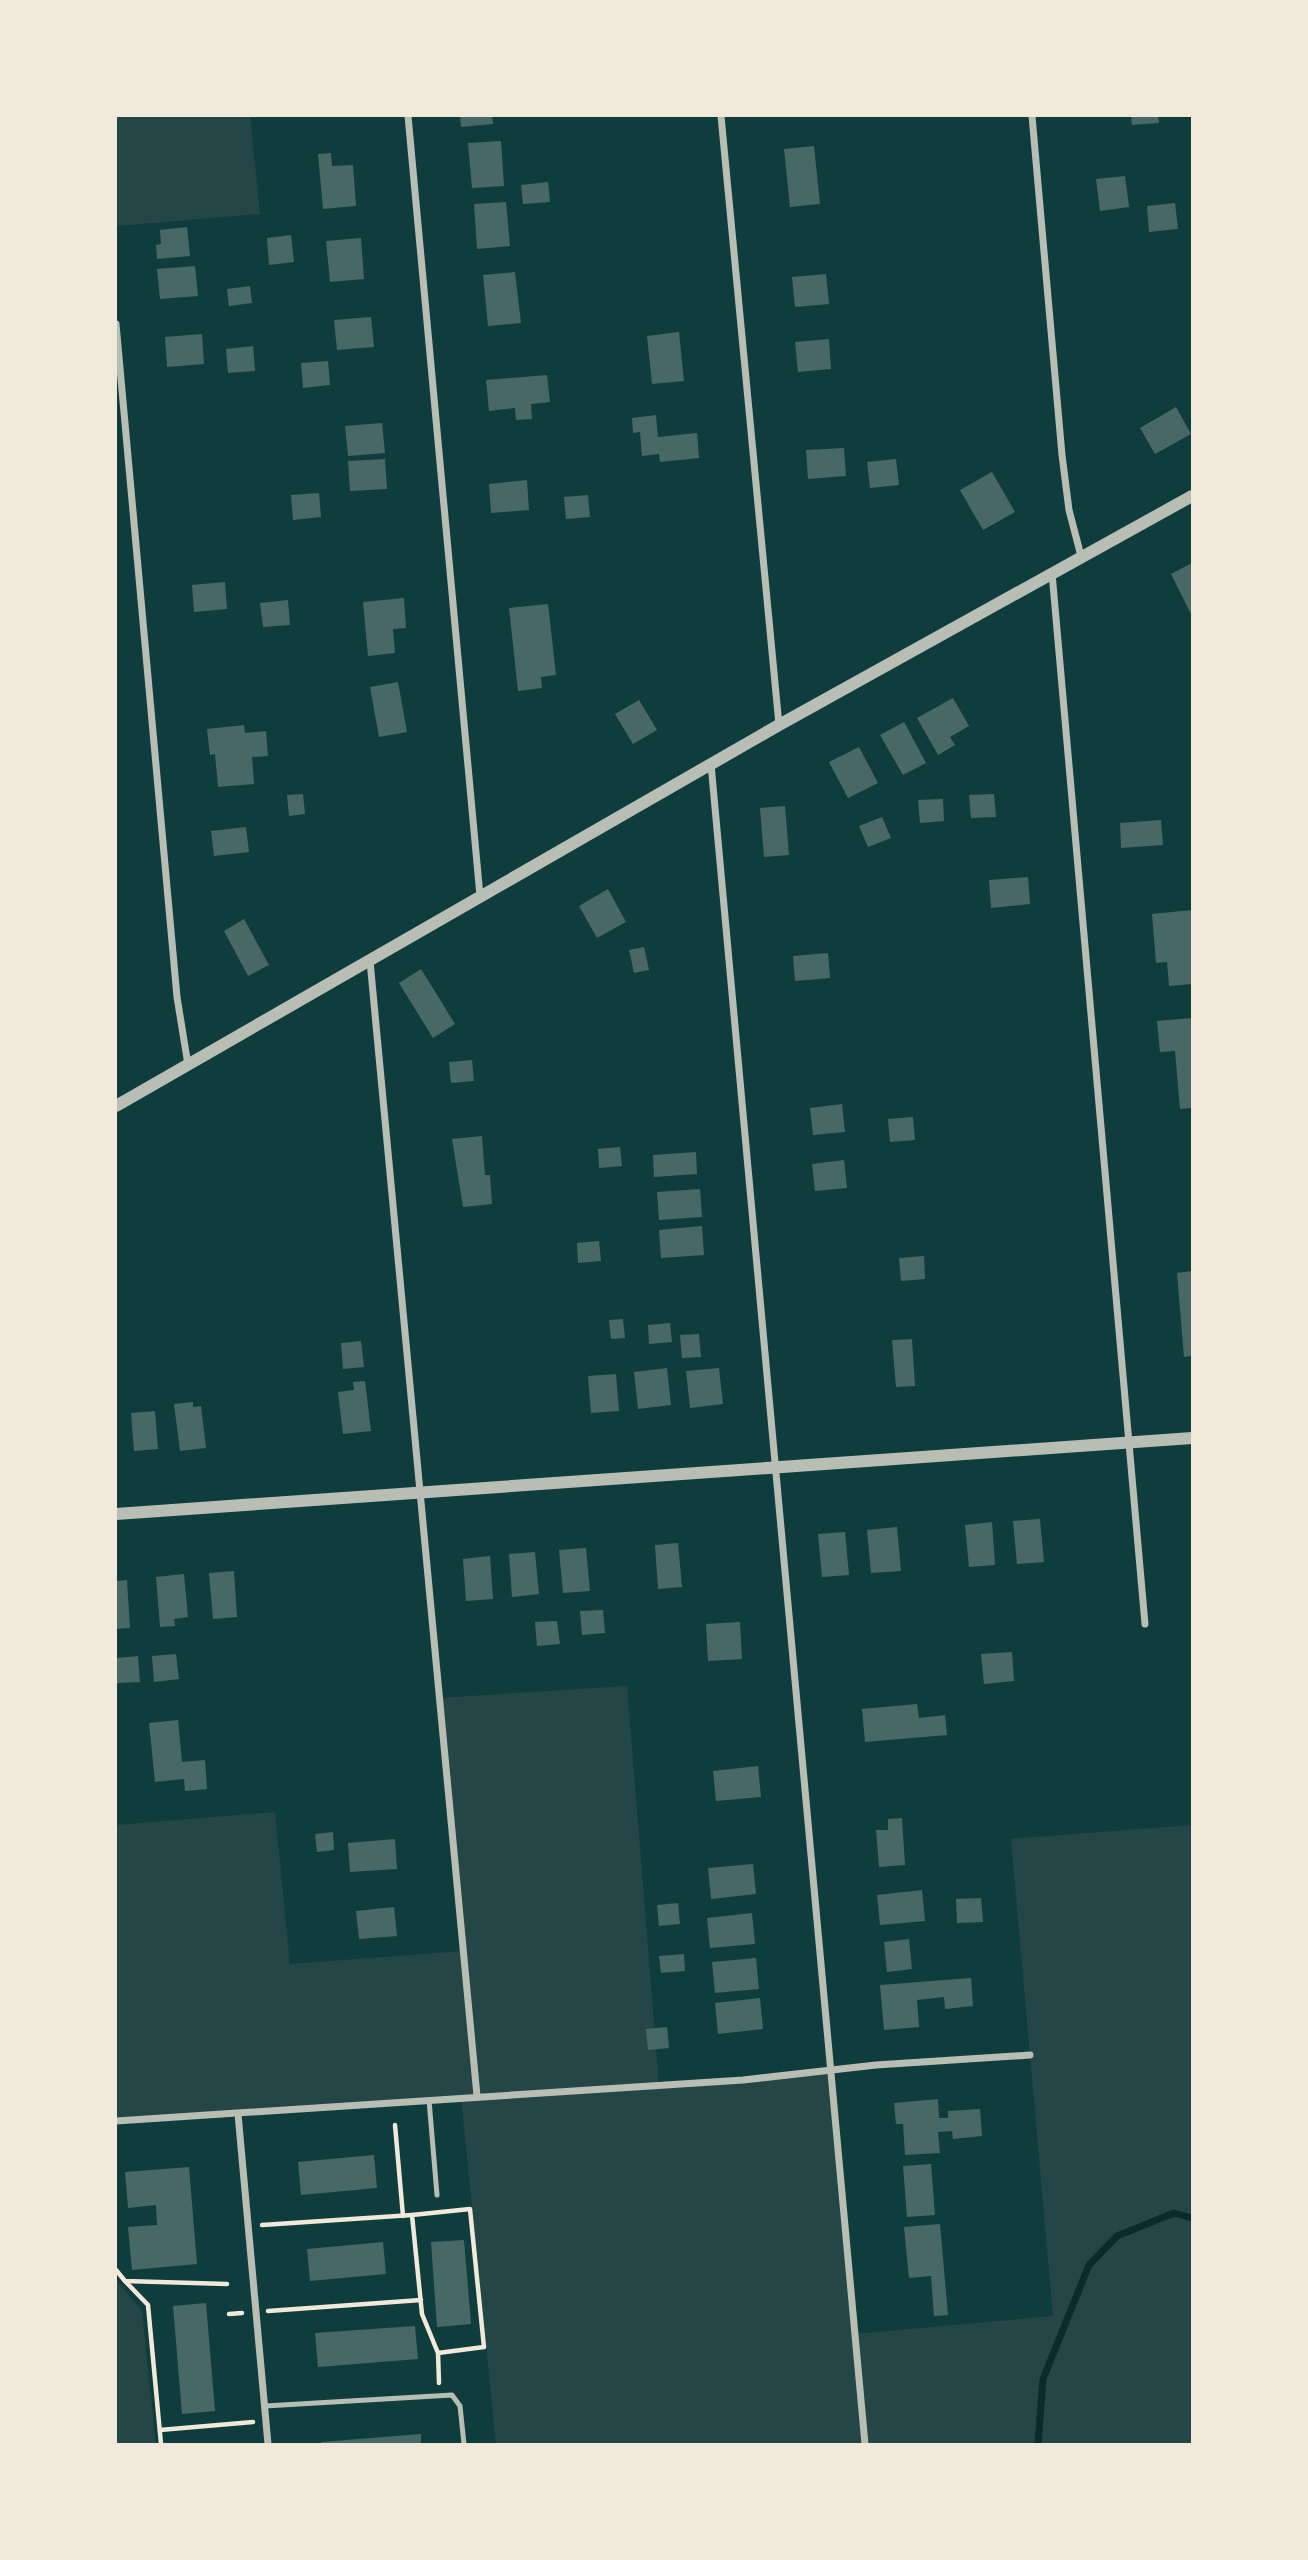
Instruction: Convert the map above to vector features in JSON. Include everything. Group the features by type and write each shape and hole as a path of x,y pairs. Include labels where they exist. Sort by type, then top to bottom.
{"street":[{"path":"408,116 480,897"},
{"path":"721,116 779,725"},
{"path":"1032,116 1062,455 1069,510 1081,556"},
{"path":"116,324 177,997 188,1065"},
{"path":"116,1107 779,725 1192,496"},
{"path":"1052,573 1145,1624"},
{"path":"711,764 865,2445"},
{"path":"370,961 477,2096"},
{"path":"116,1514 1192,1438"},
{"path":"116,2122 743,2080 1030,2055"},
{"path":"238,2113 268,2445"}],"lane":[{"path":"429,2100 437,2195"},
{"path":"265,2406 452,2395 460,2406 464,2445"}],"path":[{"path":"395,2125 403,2216"},
{"path":"248,2226 470,2209 484,2347 439,2353"},
{"path":"412,2215 422,2314 439,2353 441,2396"},
{"path":"116,2270 148,2305 161,2445"},
{"path":"125,2281 227,2284"},
{"path":"229,2314 421,2300"},
{"path":"160,2430 266,2421"}],"shaded area":[{"path":"116,116 250,116 260,214 116,226"},
{"path":"627,1686 659,2085 831,2071 855,2334 1053,2316 1011,1839 1192,1825 1192,2444 496,2444 461,2097 116,2121 116,1825 275,1812 290,1964 463,1951 439,1698"},
{"path":"116,2280 142,2311 156,2444 116,2444"}],"building":[{"path":"460,116 492,116 493,124 461,127"},
{"path":"1131,116 1158,116 1159,123 1132,125"},
{"path":"501,141 504,186 472,188 468,143"},
{"path":"814,146 820,204 790,207 784,149"},
{"path":"331,153 332,166 353,165 356,206 323,209 318,154"},
{"path":"1125,176 1129,207 1100,211 1096,179"},
{"path":"548,182 550,202 523,204 521,185"},
{"path":"506,202 510,246 477,249 474,204"},
{"path":"1175,203 1178,229 1149,232 1147,206"},
{"path":"187,227 190,256 157,259 156,245 161,244 160,230"},
{"path":"291,235 294,262 269,265 267,238"},
{"path":"361,238 364,279 330,282 326,241"},
{"path":"195,266 198,296 160,299 157,269"},
{"path":"515,272 521,323 488,326 483,275"},
{"path":"826,274 829,304 795,307 792,277"},
{"path":"250,286 252,303 229,306 227,289"},
{"path":"371,317 374,347 337,350 334,320"},
{"path":"679,332 684,381 652,384 647,336"},
{"path":"202,334 204,364 167,367 165,337"},
{"path":"829,339 831,369 798,372 795,342"},
{"path":"253,346 255,371 228,373 226,349"},
{"path":"328,361 330,385 303,388 301,363"},
{"path":"547,375 550,402 531,404 532,419 516,420 515,408 489,411 486,380"},
{"path":"1176,407 1191,434 1155,454 1140,428"},
{"path":"656,415 658,437 697,433 699,458 660,462 659,454 642,456 640,432 633,433 632,418"},
{"path":"382,423 385,453 348,456 345,426"},
{"path":"844,448 846,476 808,479 806,450"},
{"path":"385,459 387,489 350,491 348,461"},
{"path":"896,459 899,485 870,488 867,462"},
{"path":"992,472 1015,512 983,530 960,490"},
{"path":"527,480 529,510 491,513 489,484"},
{"path":"319,493 321,517 293,520 291,495"},
{"path":"588,495 590,517 566,519 564,497"},
{"path":"1192,563 1192,616 1171,574"},
{"path":"225,582 227,609 194,612 192,585"},
{"path":"404,598 406,628 393,629 395,653 368,656 363,602"},
{"path":"288,600 290,625 263,627 260,603"},
{"path":"548,604 556,675 541,677 542,688 518,691 509,608"},
{"path":"398,682 407,732 379,737 370,687"},
{"path":"953,698 969,726 950,737 955,745 938,755 917,718"},
{"path":"639,700 657,730 633,744 615,714"},
{"path":"904,722 926,763 903,775 880,735"},
{"path":"244,725 245,733 266,731 268,756 252,757 254,784 218,787 215,754 210,755 207,729"},
{"path":"859,747 878,783 848,798 829,762"},
{"path":"303,794 305,814 289,816 287,795"},
{"path":"994,794 996,817 971,818 969,795"},
{"path":"943,799 944,821 920,823 918,800"},
{"path":"785,806 789,855 764,857 760,808"},
{"path":"882,817 891,838 868,847 859,826"},
{"path":"1161,820 1163,845 1121,848 1120,823"},
{"path":"246,827 249,852 214,856 211,831"},
{"path":"1028,877 1030,904 991,908 989,880"},
{"path":"608,889 626,922 597,938 579,906"},
{"path":"1192,910 1192,984 1169,986 1167,962 1156,963 1152,914"},
{"path":"244,919 269,965 248,976 224,931"},
{"path":"644,947 649,970 634,973 629,950"},
{"path":"828,953 830,978 795,981 793,956"},
{"path":"421,969 455,1024 433,1038 399,983"},
{"path":"1192,1018 1192,1108 1180,1109 1175,1051 1160,1052 1157,1021"},
{"path":"472,1060 474,1081 451,1083 449,1062"},
{"path":"842,1104 845,1132 813,1135 810,1108"},
{"path":"913,1117 915,1140 890,1142 888,1119"},
{"path":"482,1136 485,1175 490,1175 492,1204 463,1207 452,1139"},
{"path":"620,1147 622,1166 599,1168 598,1149"},
{"path":"696,1152 697,1174 654,1177 653,1155"},
{"path":"844,1160 847,1188 815,1191 812,1164"},
{"path":"700,1189 702,1217 659,1220 657,1192"},
{"path":"702,1226 704,1255 661,1258 659,1230"},
{"path":"599,1241 601,1261 578,1263 577,1243"},
{"path":"924,1256 925,1279 901,1281 899,1258"},
{"path":"1192,1271 1192,1356 1184,1357 1177,1273"},
{"path":"623,1319 625,1338 611,1339 609,1320"},
{"path":"670,1323 672,1342 649,1344 648,1325"},
{"path":"699,1334 701,1357 682,1358 680,1335"},
{"path":"912,1339 915,1386 896,1387 892,1340"},
{"path":"361,1341 364,1367 343,1369 341,1343"},
{"path":"667,1368 671,1405 638,1409 634,1372"},
{"path":"719,1368 723,1404 690,1408 686,1371"},
{"path":"616,1374 619,1411 591,1413 588,1376"},
{"path":"365,1381 371,1431 343,1434 338,1392 354,1390 353,1382"},
{"path":"193,1402 193,1407 201,1406 206,1448 180,1451 174,1404"},
{"path":"155,1411 158,1449 134,1451 131,1413"},
{"path":"1040,1519 1044,1562 1017,1564 1013,1521"},
{"path":"992,1522 995,1565 969,1567 965,1525"},
{"path":"897,1527 901,1571 871,1573 867,1530"},
{"path":"845,1532 849,1575 822,1577 818,1534"},
{"path":"678,1543 682,1587 658,1589 655,1545"},
{"path":"586,1548 590,1591 563,1593 559,1550"},
{"path":"535,1552 539,1594 512,1597 509,1554"},
{"path":"490,1556 493,1599 466,1601 463,1559"},
{"path":"234,1571 237,1617 213,1619 209,1573"},
{"path":"184,1574 188,1617 174,1619 175,1626 160,1627 156,1577"},
{"path":"127,1580 130,1628 116,1629 116,1581"},
{"path":"603,1610 605,1633 582,1635 580,1611"},
{"path":"557,1621 560,1644 537,1646 535,1622"},
{"path":"740,1622 742,1659 708,1661 706,1624"},
{"path":"1012,1652 1014,1681 984,1684 981,1654"},
{"path":"176,1654 179,1679 154,1682 152,1656"},
{"path":"138,1656 140,1682 117,1683 116,1658"},
{"path":"917,1704 919,1718 945,1715 947,1735 865,1742 862,1709"},
{"path":"178,1720 182,1762 205,1760 207,1789 185,1791 184,1779 155,1782 149,1723"},
{"path":"758,1766 761,1797 716,1801 713,1771"},
{"path":"902,1818 905,1865 879,1867 876,1830 888,1830 888,1819"},
{"path":"333,1832 334,1850 317,1852 315,1834"},
{"path":"395,1839 397,1869 350,1872 348,1843"},
{"path":"753,1864 756,1894 711,1899 708,1868"},
{"path":"922,1890 925,1921 880,1925 877,1895"},
{"path":"981,1898 983,1922 957,1923 956,1899"},
{"path":"678,1903 680,1924 659,1926 657,1905"},
{"path":"394,1907 397,1936 359,1939 356,1911"},
{"path":"752,1913 755,1944 710,1948 707,1918"},
{"path":"909,1939 912,1969 887,1972 884,1942"},
{"path":"684,1954 685,1971 661,1973 659,1956"},
{"path":"756,1958 759,1989 715,1993 712,1962"},
{"path":"971,1978 973,2006 945,2009 944,1997 917,2000 919,2027 884,2030 880,1985"},
{"path":"760,1998 763,2029 718,2034 715,2003"},
{"path":"667,2027 669,2048 648,2050 646,2029"},
{"path":"938,2099 939,2118 948,2118 948,2111 980,2109 982,2136 953,2139 952,2131 938,2132 940,2153 905,2155 903,2124 896,2124 894,2103"},
{"path":"374,2155 377,2188 301,2195 298,2162"},
{"path":"931,2164 935,2215 907,2217 903,2166"},
{"path":"189,2167 197,2264 132,2270 128,2227 157,2225 156,2205 128,2208 125,2172"},
{"path":"940,2224 948,2315 934,2316 931,2276 909,2278 904,2227"},
{"path":"464,2240 471,2324 437,2327 431,2242"},
{"path":"383,2242 386,2274 310,2281 307,2249"},
{"path":"206,2303 215,2411 182,2414 173,2306"},
{"path":"415,2326 418,2359 318,2367 315,2333"},
{"path":"421,2434 421,2444 321,2444 321,2442"}],"waterway":[{"path":"1038,2444 1043,2379 1089,2265 1117,2236 1174,2213 1192,2218"}]}
